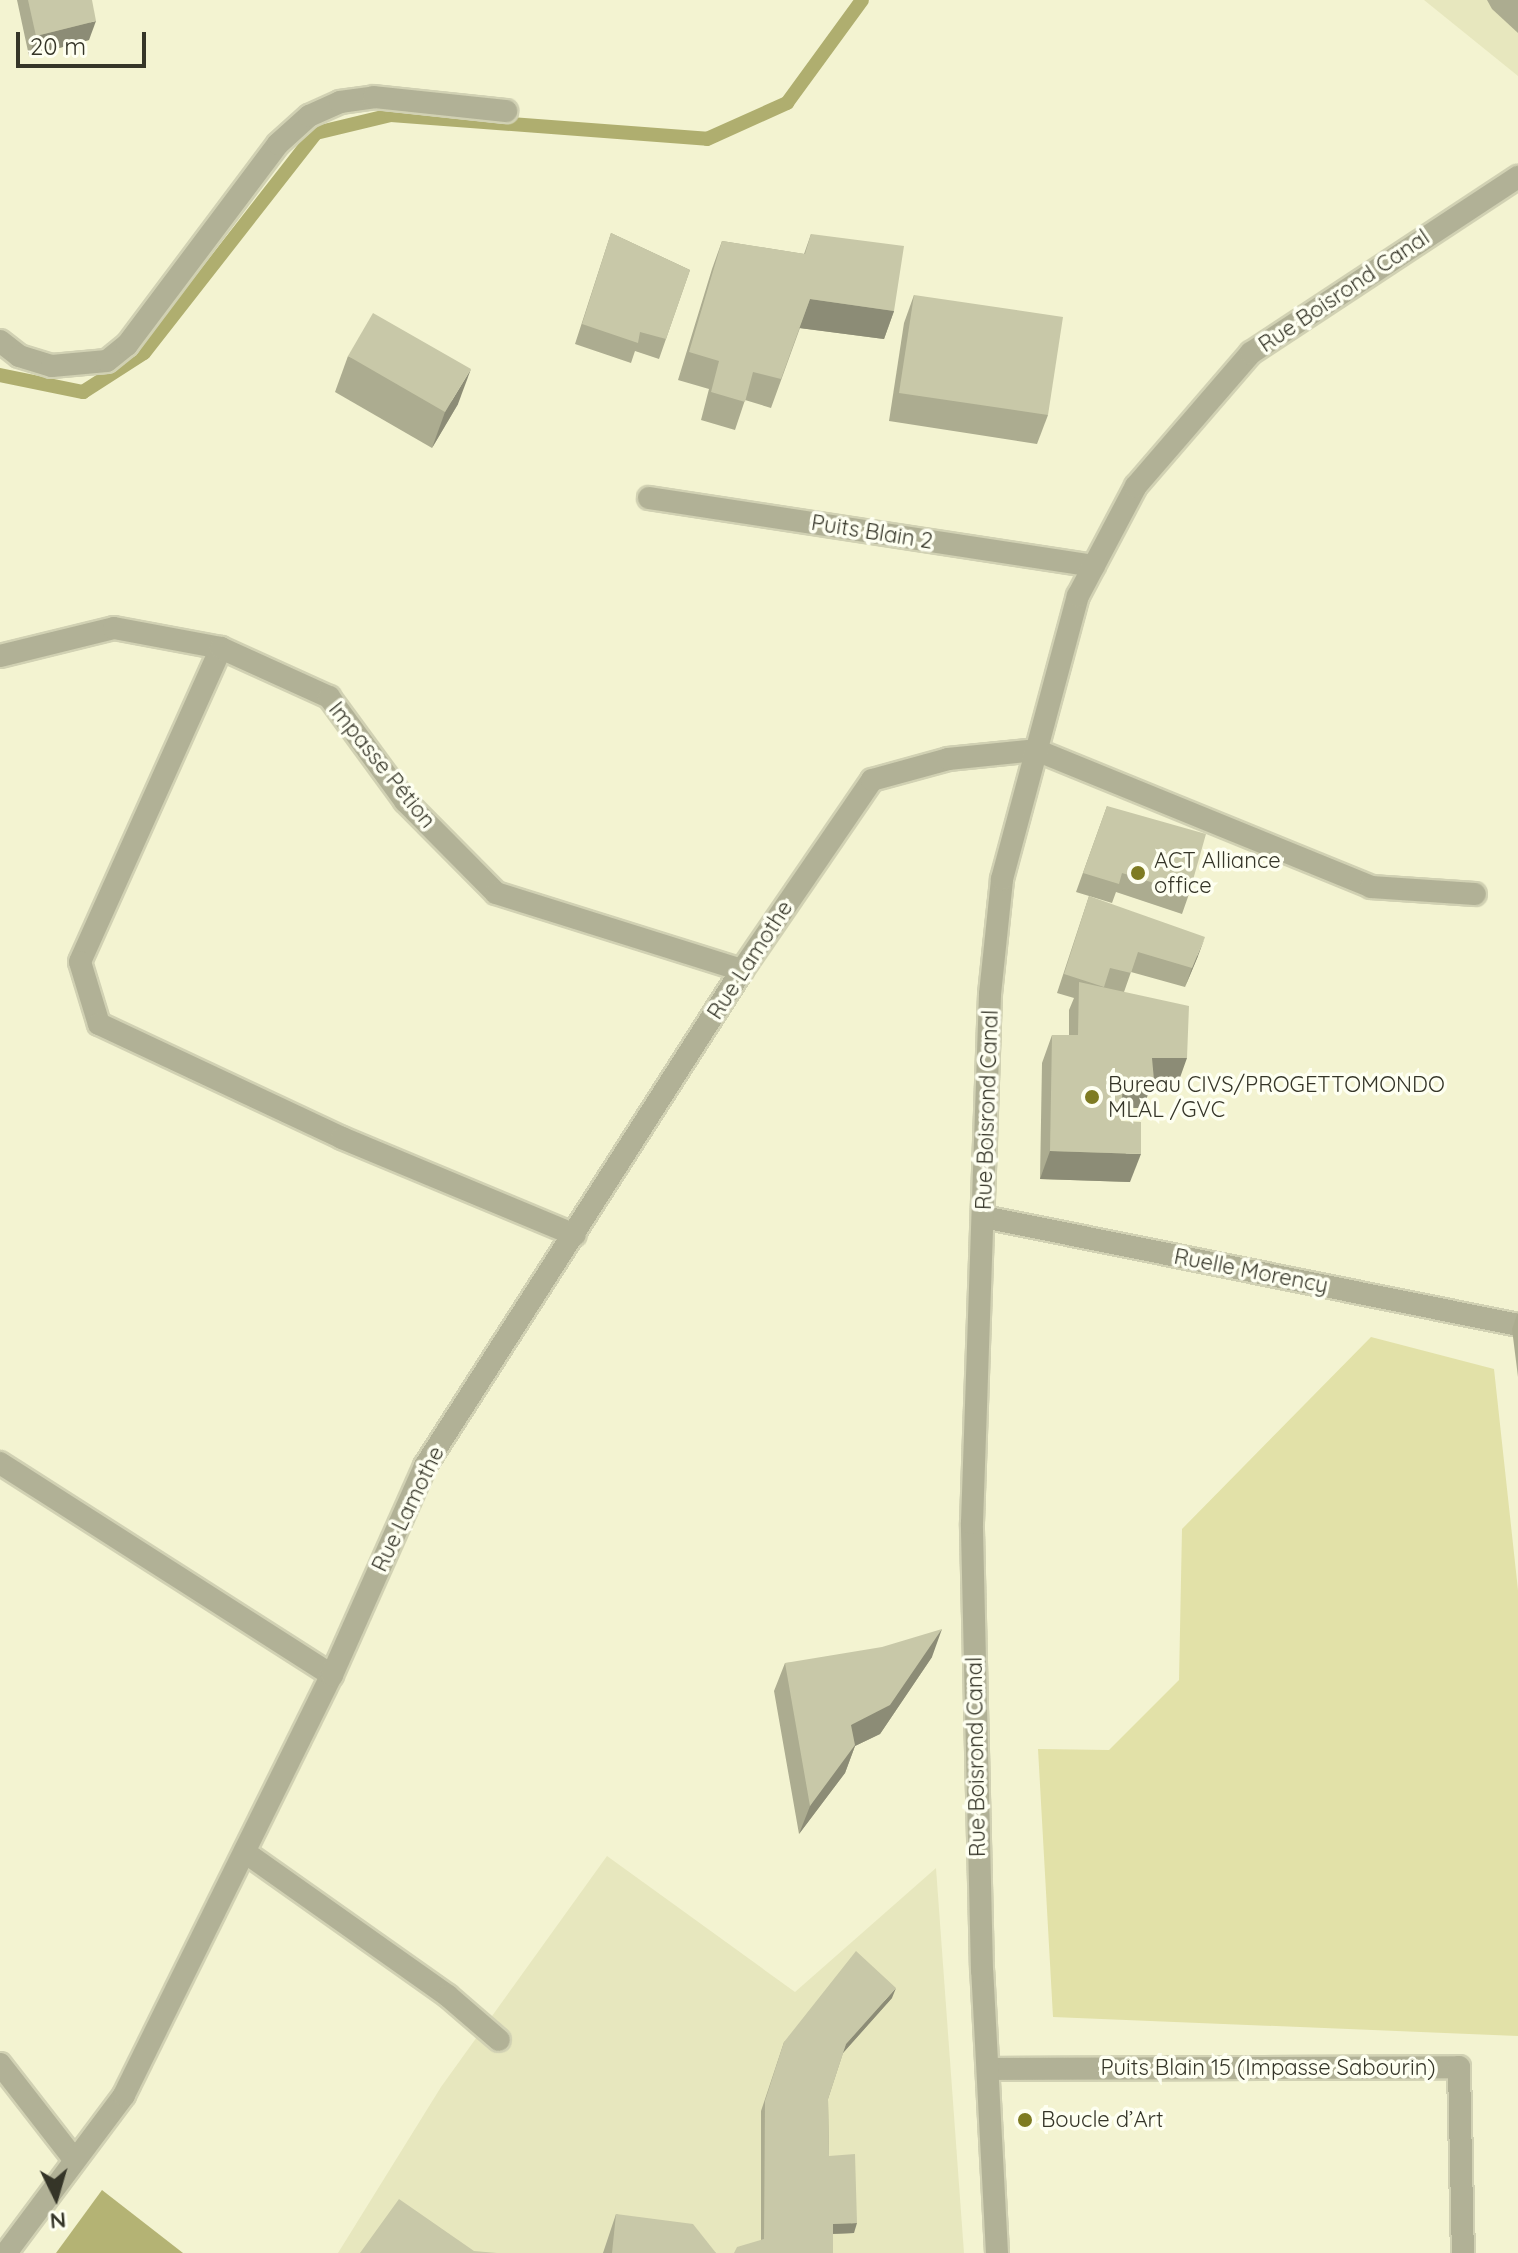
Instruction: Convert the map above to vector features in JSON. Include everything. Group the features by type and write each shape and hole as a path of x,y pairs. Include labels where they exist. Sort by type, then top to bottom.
{"street":[{"path":"0,341 19,356 52,366 107,361 127,345 278,144 309,116 340,102 374,97 506,111"},
{"name":"Rue Boisrond Canal","path":"997,2253 988,2069 972,1523 990,994 1002,879 1078,596 1136,486 1251,353 1518,177"},
{"name":"Puits Blain 2","path":"649,498 1094,566"},
{"name":"Impasse Pétion","path":"0,656 114,628 221,648 329,697 405,801 496,893 742,970"},
{"path":"221,648 80,962 99,1024 342,1138 575,1235"},
{"path":"1036,750 1371,887 1475,894"},
{"name":"Rue Lamothe","path":"6,2253 124,2095 332,1675 425,1466 742,970 872,780 948,759 1036,750"},
{"name":"Ruelle Morency","path":"984,1217 1518,1325"},
{"path":"0,1463 332,1675"},
{"path":"246,1853 448,1996 499,2040"},
{"path":"0,2064 74,2159"},
{"name":"Puits Blain 15 (Impasse Sabourin)","path":"988,2069 1459,2067 1463,2253"}],"shaded area":[{"path":"1424,0 1518,0 1518,76"},
{"path":"1371,1337 1494,1369 1518,1590 1518,2036 1053,2017 1038,1749 1109,1750 1179,1680 1182,1529"},
{"path":"607,1856 795,1992 936,1868 964,2253 338,2253 441,2087"},
{"path":"102,2190 183,2253 56,2253"}],"building":[{"path":"28,0 92,0 96,21 36,36"},
{"path":"611,233 690,270 666,339 640,332 638,343 582,324"},
{"path":"811,234 904,246 894,311 810,299 781,379 753,372 745,402 711,392 719,361 689,352 722,241 805,254"},
{"path":"914,295 1063,317 1048,415 899,393"},
{"path":"373,313 471,369 445,412 348,356"},
{"name":"ACT Alliance office","path":"1107,806 1206,834 1189,894 1122,873 1119,884 1083,873"},
{"path":"1089,896 1205,937 1192,968 1138,952 1131,973 1110,968 1104,987 1064,974"},
{"name":"Bureau CIVS/PROGETTOMONDO MLAL /GVC","path":"1079,982 1189,1006 1187,1058 1152,1058 1154,1080 1123,1080 1121,1121 1141,1122 1141,1154 1050,1151 1052,1035 1078,1035"},
{"path":"942,1629 890,1705 851,1725 855,1745 810,1806 785,1663 882,1647"},
{"path":"856,1951 896,1988 846,2044 828,2099 829,2156 855,2154 857,2223 833,2224 833,2253 734,2253 737,2247 764,2239 765,2101 784,2042"},
{"path":"399,2199 474,2251 497,2253 360,2253"},
{"path":"616,2214 693,2224 716,2253 612,2253"}],"waterway":[{"path":"0,375 83,392 144,353 316,133 391,115 707,139 787,103 862,0"}],"place":[{"name":"ACT Alliance office","path":"1138,873"},
{"name":"Bureau CIVS/PROGETTOMONDO MLAL /GVC","path":"1092,1097"},
{"name":"Boucle d’Art","path":"1025,2120"}]}
